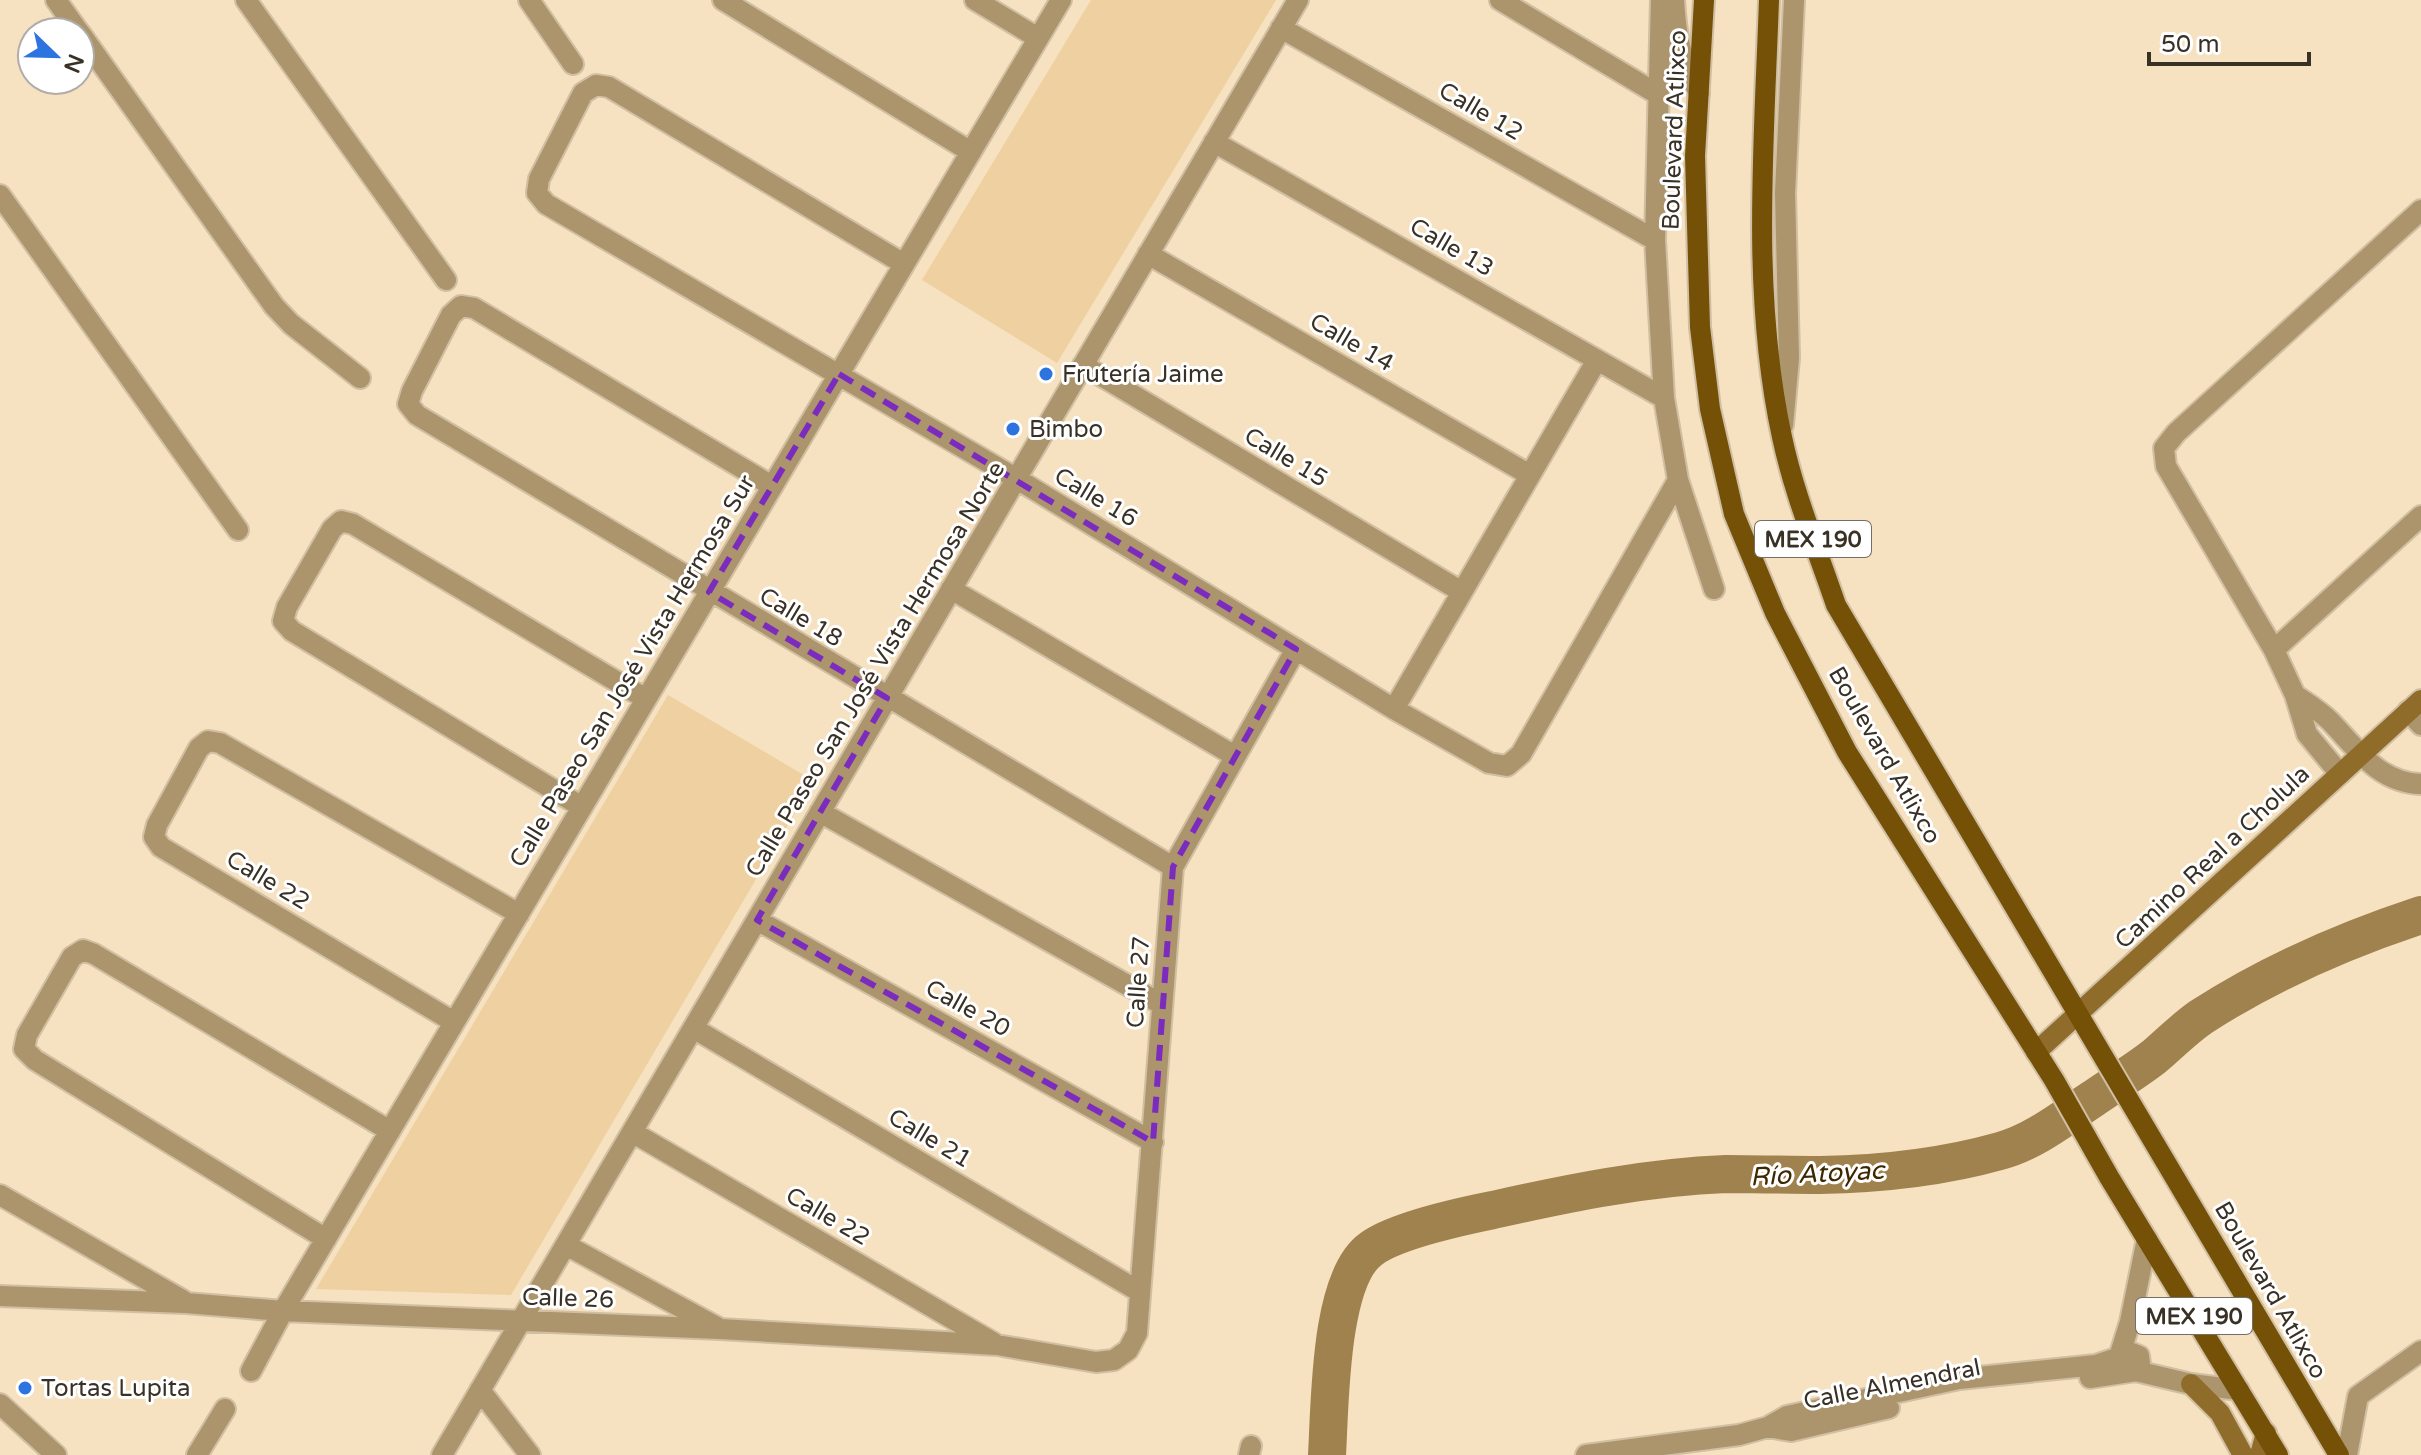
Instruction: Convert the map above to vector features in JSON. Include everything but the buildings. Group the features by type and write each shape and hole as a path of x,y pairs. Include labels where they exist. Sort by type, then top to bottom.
{"main road":[{"name":"Boulevard Atlixco","path":"1704,0 1695,210 1700,327 1710,409 1734,514 1775,613 1847,752 2054,1080 2109,1177 2278,1455"},
{"name":"Boulevard Atlixco","path":"1769,0 1761,253 1772,386 1794,487 1836,605 2339,1455"},
{"name":"Camino Real a Cholula","path":"2036,1052 2360,755 2417,712"},
{"path":"2191,1384 2220,1413 2243,1455"},
{"path":"2260,1455 2266,1433"}],"street":[{"path":"246,0 446,280"},
{"path":"529,0 573,64"},
{"path":"723,0 971,152"},
{"path":"975,0 1038,38"},
{"name":"Calle Paseo San José Vista Hermosa Sur","path":"251,1371 283,1311 1061,0"},
{"name":"Calle Paseo San José Vista Hermosa Norte","path":"442,1455 1298,0"},
{"path":"1500,0 1659,95"},
{"path":"1661,0 1655,240 1664,398 1678,480 1714,589"},
{"path":"1674,0 1679,48 1685,68 1699,93"},
{"path":"1782,437 1789,358 1785,193 1794,0"},
{"name":"Calle 12","path":"1281,28 1655,240"},
{"path":"96,56 274,306 291,324 360,378"},
{"name":"Calle 16","path":"904,264 609,87 596,85 583,93 539,179 537,193 546,204 1017,479 1394,709 1489,763 1507,766 1521,754 1678,480"},
{"name":"Calle 13","path":"1214,142 1664,398"},
{"path":"0,195 238,530"},
{"path":"2340,774 2307,734 2295,695 2274,650 2166,466 2164,448 2176,433 2421,210"},
{"name":"Calle 14","path":"1148,254 1530,475"},
{"name":"Calle 18","path":"772,486 474,308 461,306 451,315 408,404 417,415 709,592 1173,867"},
{"path":"1394,709 1597,360"},
{"name":"Calle 15","path":"1083,365 1462,592"},
{"path":"2274,650 2421,516"},
{"path":"582,807 292,631 283,621 287,607 332,529 341,521 353,524 646,699"},
{"path":"951,589 1235,756"},
{"name":"Calle 27","path":"1128,1350 1137,1333 1173,867 1296,649"},
{"path":"2295,695 2328,719 2360,755 2392,779 2421,784"},
{"name":"Calle 22","path":"454,1022 161,847 154,837 157,825 199,748 208,741 220,743 519,914"},
{"path":"820,812 1161,1004"},
{"name":"Calle 20","path":"757,920 1153,1142"},
{"path":"326,1239 35,1060 24,1049 27,1035 72,957 83,950 94,954 390,1131"},
{"name":"Calle 21","path":"693,1028 1140,1292"},
{"name":"Calle 22","path":"632,1132 997,1345"},
{"path":"0,1195 186,1303"},
{"path":"2119,1357 2130,1322 2147,1239"},
{"path":"566,1245 720,1329"},
{"name":"Calle 26","path":"0,1296 997,1345 1096,1362 1114,1360 1128,1350"},
{"path":"2347,1455 2358,1396 2421,1351"},
{"path":"2119,1357 2132,1353 2139,1356 2140,1364 2136,1371"},
{"name":"Calle Almendral","path":"1768,1427 1787,1416 1932,1385 2096,1365 2119,1357"},
{"name":"Calle Almendral","path":"1768,1427 1791,1431 1944,1395 2062,1383 2136,1371 2191,1384 2239,1390"},
{"path":"480,1390 530,1455"},
{"path":"0,1404 56,1455"},
{"path":"197,1455 225,1409"},
{"path":"1586,1455 1739,1435 1768,1427"},
{"path":"1723,1455 1739,1435"}],"highlighted area":[{"path":"839,374 1296,649 1173,867 1153,1142 757,920 887,698 709,592"}],"shaded area":[{"path":"1091,0 1276,0 1057,363 922,280"},
{"path":"668,695 814,781 511,1295 316,1289"}],"waterway":[{"name":"Río Atoyac","path":"1327,1455 1331,1376 1339,1314 1357,1264 1382,1242 1412,1230 1465,1216 1638,1182 1726,1174 1820,1175 1888,1171 1956,1161 2013,1147 2060,1121 2148,1062 2201,1017 2253,986 2364,935 2421,915"}],"place":[{"name":"Frutería Jaime","path":"1046,374"},
{"name":"Bimbo","path":"1013,429"},
{"name":"Tortas Lupita","path":"25,1388"}]}
